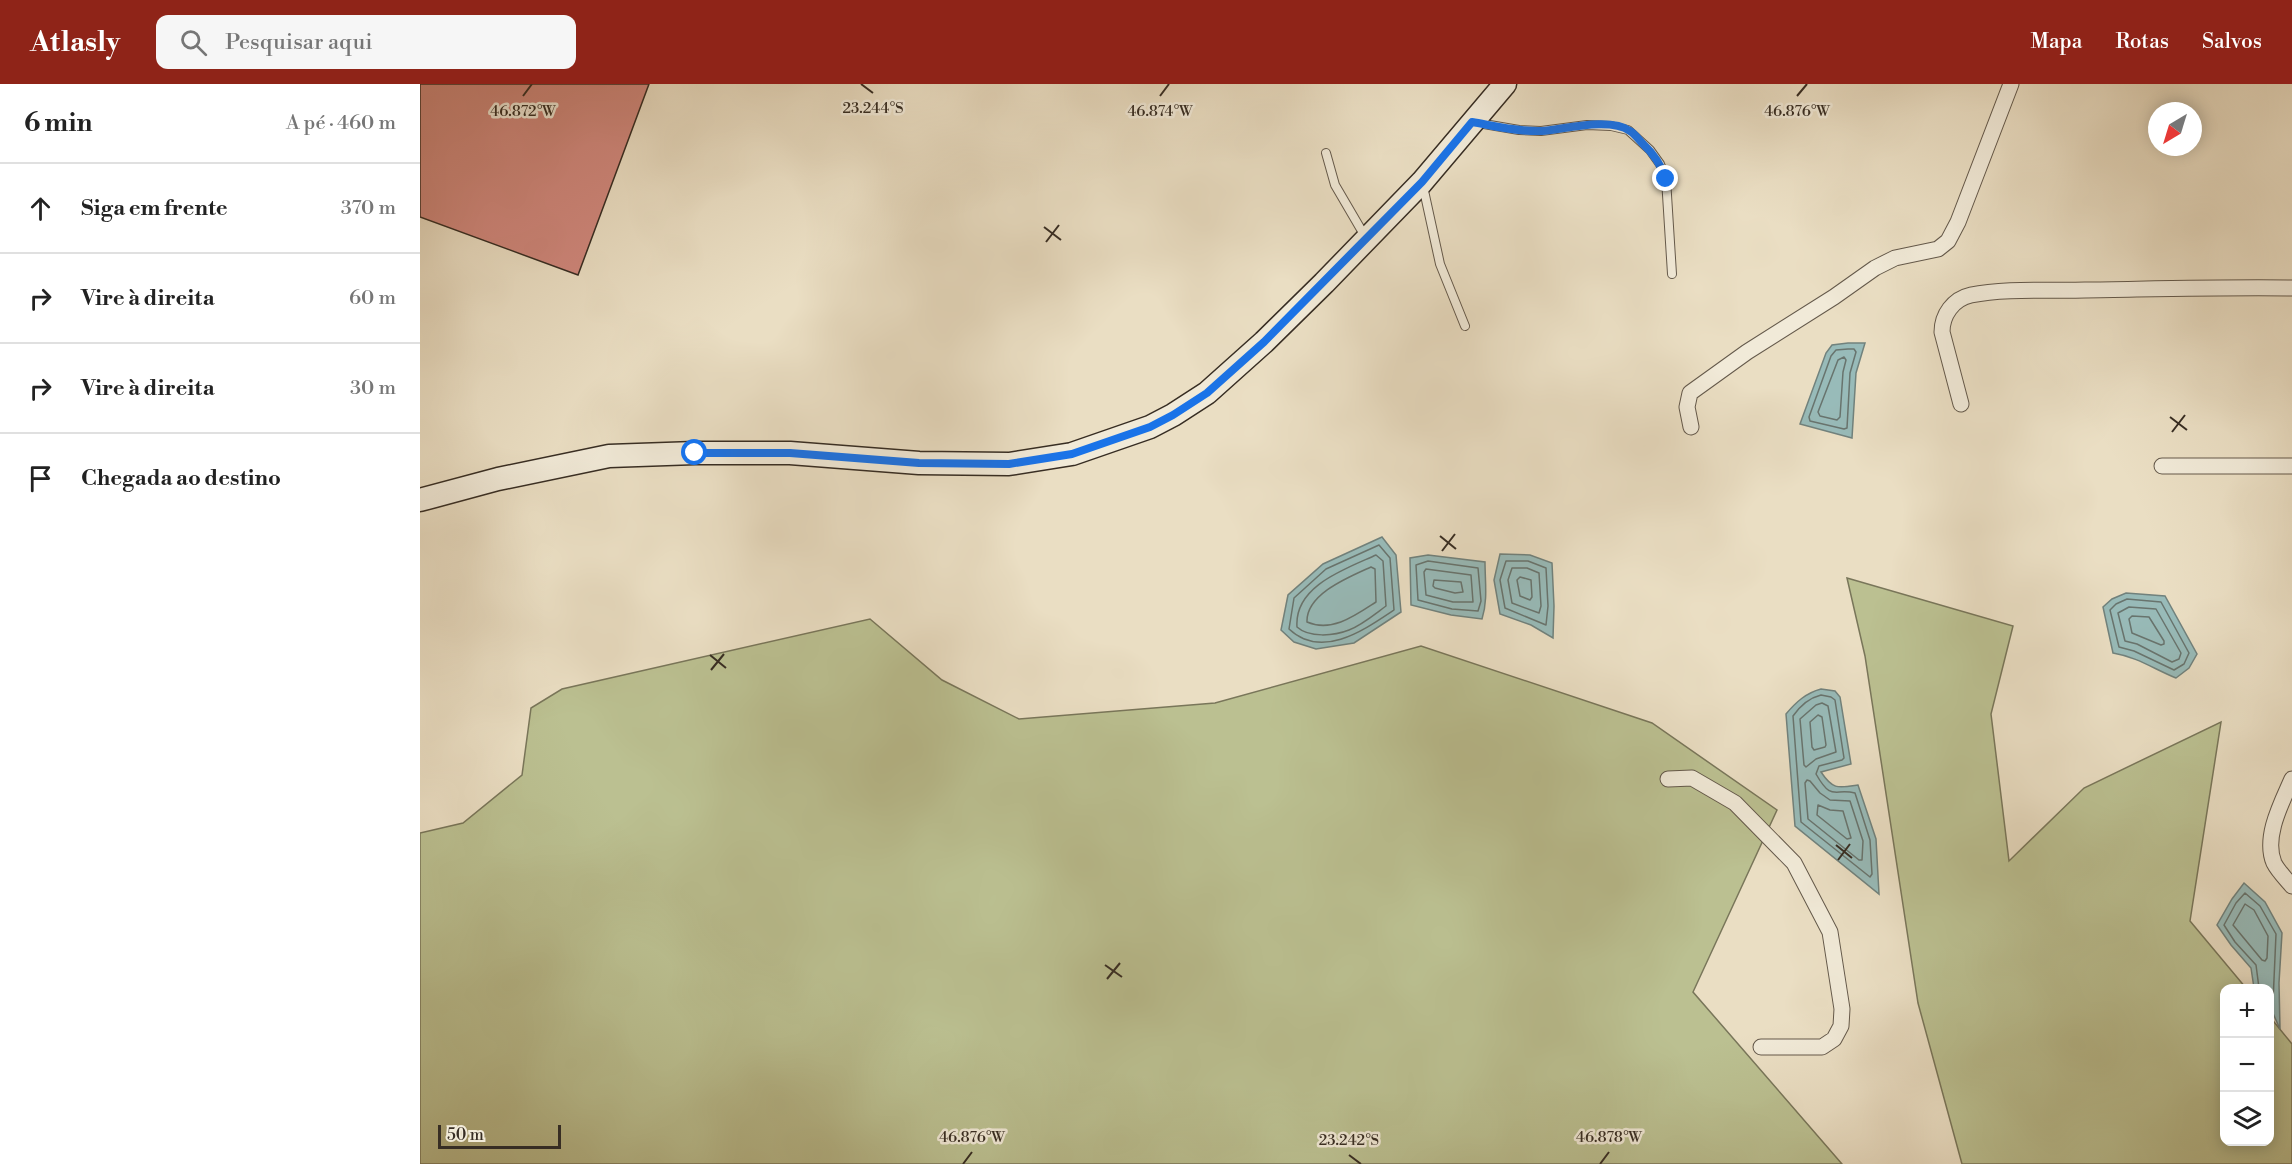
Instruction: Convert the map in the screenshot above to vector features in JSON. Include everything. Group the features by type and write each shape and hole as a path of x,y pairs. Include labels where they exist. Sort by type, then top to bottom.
{"main road":[{"path":"420,500 498,478 609,456 790,453 919,463 1009,464 1081,451 1150,427 1207,393 1264,342 1422,182 1498,88"}],"street":[{"path":"1691,427 1687,407 1690,393 1747,352 1875,268 1895,258 1938,249 1948,241 1958,222 2011,84"},
{"path":"1961,404 1942,332 1942,322 1947,311 1955,303 1969,296 2016,291 2292,288"},
{"path":"2162,466 2292,466"},
{"path":"1668,779 1692,778 1735,804 1794,863 1830,932 1842,1009 1841,1026 1834,1039 1822,1047 1761,1047"},
{"path":"2292,779 2273,828 2272,842 2275,865 2292,886"}],"lane":[{"path":"1472,122 1519,130 1541,131 1587,125 1611,126 1628,130 1650,150 1660,164 1666,179 1672,274"},
{"path":"1326,153 1335,185 1367,239"},
{"path":"1422,182 1440,264 1465,326"}],"green space":[{"path":"1847,578 2013,626 1991,714 2009,861 2084,788 2221,722 2190,921 2243,984 2220,984 2220,1146 2274,1146 2274,1022 2292,1044 2292,1164 1962,1164 1918,1003 1865,656"},
{"path":"870,619 942,680 1019,719 1215,703 1421,646 1652,723 1777,810 1693,992 1842,1164 420,1164 420,833 463,823 522,775 531,708 562,689"}],"water":[{"path":"1865,343 1856,373 1852,438 1800,424 1826,353 1832,345"},
{"path":"1382,537 1396,555 1401,612 1354,643 1316,649 1294,642 1281,630 1288,595 1323,564"},
{"path":"1500,554 1530,555 1552,563 1553,638 1531,625 1500,614 1494,580"},
{"path":"1428,555 1485,562 1486,598 1482,619 1451,615 1411,605 1410,558"},
{"path":"2126,593 2165,596 2197,654 2189,668 2176,678 2138,660 2113,653 2103,607 2112,599"},
{"path":"1821,689 1835,691 1840,697 1851,764 1821,772 1833,785 1845,787 1858,785 1876,839 1879,894 1795,826 1786,714 1802,698"},
{"path":"2244,883 2265,902 2282,933 2279,983 2280,1029 2274,1016 2274,984 2253,984 2251,968 2217,925"}],"building":[{"path":"420,84 649,84 578,275 420,217"}],"route":[{"path":"695,453 790,453 919,463 1009,464 1072,454 1150,427 1207,393 1264,342 1422,182 1472,122 1519,130 1541,131 1587,125 1611,126 1628,130 1650,150 1660,164 1666,179"}]}
